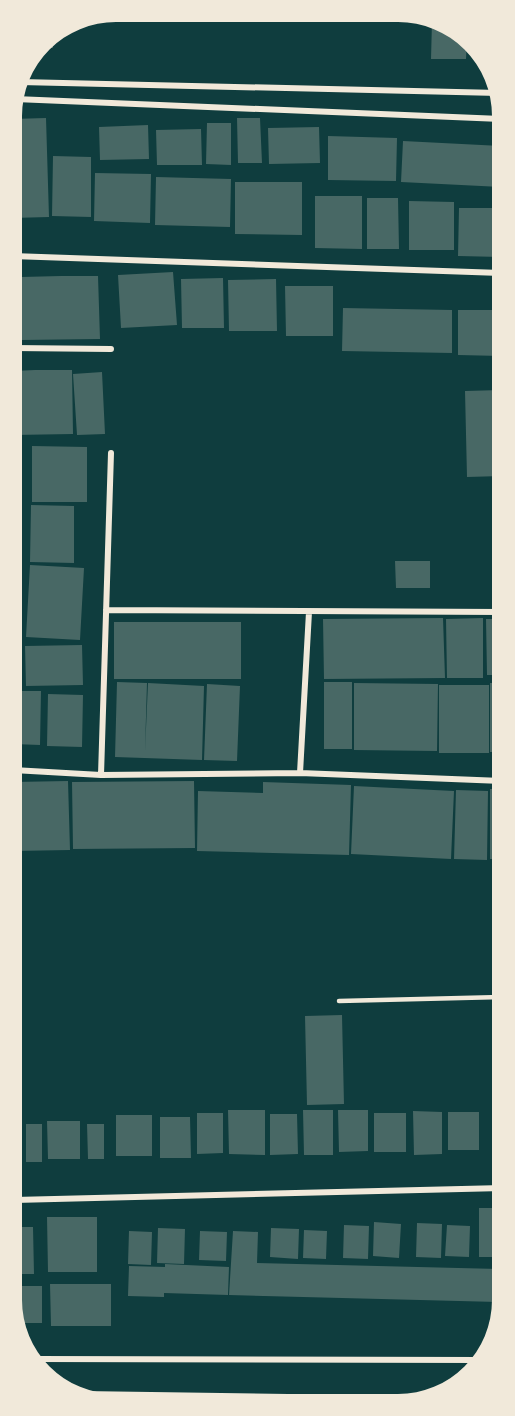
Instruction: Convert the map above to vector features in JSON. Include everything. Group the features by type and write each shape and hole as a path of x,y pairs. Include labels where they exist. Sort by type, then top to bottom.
{"street":[{"path":"30,81 490,93"},
{"path":"25,99 492,119"},
{"path":"23,256 492,273"},
{"path":"23,348 111,349"},
{"path":"101,775 111,453"},
{"path":"106,610 492,612"},
{"path":"300,773 309,612"},
{"path":"22,771 101,775 300,773 492,782"},
{"path":"22,1200 492,1188"},
{"path":"44,1359 470,1360"}],"lane":[{"path":"339,1001 492,997"}],"building":[{"path":"432,28 456,42 466,52 466,59 431,59"},
{"path":"46,118 49,217 23,218 23,119"},
{"path":"237,118 260,118 262,163 238,163"},
{"path":"207,123 231,123 231,165 206,164"},
{"path":"148,125 149,159 100,160 99,127"},
{"path":"319,127 320,163 269,164 268,128"},
{"path":"201,129 202,165 157,165 156,130"},
{"path":"328,136 397,138 396,181 328,180"},
{"path":"403,141 492,146 492,187 401,182"},
{"path":"53,156 91,157 91,217 52,216"},
{"path":"95,173 151,174 150,223 94,221"},
{"path":"156,177 231,179 230,227 155,225"},
{"path":"235,182 302,182 302,235 235,234"},
{"path":"315,196 362,196 362,249 315,248"},
{"path":"367,198 398,198 399,249 367,249"},
{"path":"409,201 454,202 454,250 409,250"},
{"path":"459,208 492,208 492,257 458,256"},
{"path":"173,272 177,325 121,328 118,275"},
{"path":"98,276 100,339 23,340 23,277"},
{"path":"223,278 224,328 182,328 181,279"},
{"path":"276,279 277,331 229,331 228,280"},
{"path":"285,286 333,286 333,336 286,336"},
{"path":"343,308 452,310 452,353 342,351"},
{"path":"458,310 492,310 492,356 458,355"},
{"path":"72,370 73,434 23,435 23,371"},
{"path":"102,372 105,434 77,435 73,374"},
{"path":"492,390 492,476 467,477 465,391"},
{"path":"32,446 87,447 87,502 32,502"},
{"path":"31,505 74,506 74,563 30,562"},
{"path":"395,561 430,561 430,588 396,588"},
{"path":"30,565 84,568 80,640 26,637"},
{"path":"443,618 445,678 324,679 323,619"},
{"path":"483,618 483,678 447,678 446,619"},
{"path":"486,619 492,619 492,675 487,675"},
{"path":"114,622 241,622 241,679 114,679"},
{"path":"82,645 83,685 26,686 25,646"},
{"path":"117,682 147,683 145,751 148,683 204,686 202,760 115,757"},
{"path":"324,682 352,682 352,749 324,749"},
{"path":"354,683 438,684 437,751 354,750"},
{"path":"490,683 492,683 492,752 490,752"},
{"path":"207,684 240,686 237,761 204,760"},
{"path":"439,685 489,685 489,753 439,753"},
{"path":"23,691 41,691 40,745 22,744"},
{"path":"48,694 83,695 82,747 47,746"},
{"path":"68,781 70,850 22,851 22,782"},
{"path":"194,781 195,848 73,849 72,782"},
{"path":"263,782 351,785 349,855 197,851 198,791 263,793"},
{"path":"354,786 454,791 451,859 351,854"},
{"path":"490,789 492,789 492,859 490,859"},
{"path":"456,790 488,791 487,860 454,859"},
{"path":"342,1015 344,1104 307,1105 305,1016"},
{"path":"228,1110 265,1110 265,1155 229,1154"},
{"path":"303,1110 333,1110 333,1155 304,1155"},
{"path":"338,1110 368,1110 368,1151 339,1152"},
{"path":"413,1111 442,1112 442,1154 414,1155"},
{"path":"448,1112 479,1112 479,1150 448,1150"},
{"path":"197,1113 223,1113 223,1153 197,1154"},
{"path":"374,1113 406,1113 406,1152 374,1152"},
{"path":"270,1114 297,1114 298,1154 270,1155"},
{"path":"116,1115 152,1115 152,1156 116,1156"},
{"path":"160,1117 190,1117 191,1158 160,1158"},
{"path":"47,1121 80,1121 80,1159 48,1159"},
{"path":"26,1124 42,1124 42,1162 26,1162"},
{"path":"87,1124 104,1124 104,1159 88,1159"},
{"path":"479,1208 492,1208 492,1257 479,1257"},
{"path":"47,1217 97,1217 97,1272 48,1272"},
{"path":"374,1222 401,1224 399,1258 373,1256"},
{"path":"417,1223 442,1224 441,1258 416,1257"},
{"path":"344,1225 369,1226 368,1259 343,1258"},
{"path":"447,1225 470,1226 469,1257 445,1256"},
{"path":"22,1227 33,1227 34,1274 22,1274"},
{"path":"158,1228 185,1229 184,1264 157,1263"},
{"path":"271,1228 299,1229 298,1259 270,1257"},
{"path":"304,1230 327,1231 326,1259 303,1258"},
{"path":"129,1231 152,1232 151,1265 128,1264"},
{"path":"200,1231 227,1232 226,1261 199,1260"},
{"path":"233,1231 258,1232 257,1263 492,1269 492,1302 229,1295"},
{"path":"165,1264 229,1267 228,1295 164,1293 164,1297 128,1296 129,1266 165,1267"},
{"path":"50,1284 111,1284 111,1326 51,1326"},
{"path":"22,1286 42,1286 42,1323 26,1323"}]}
